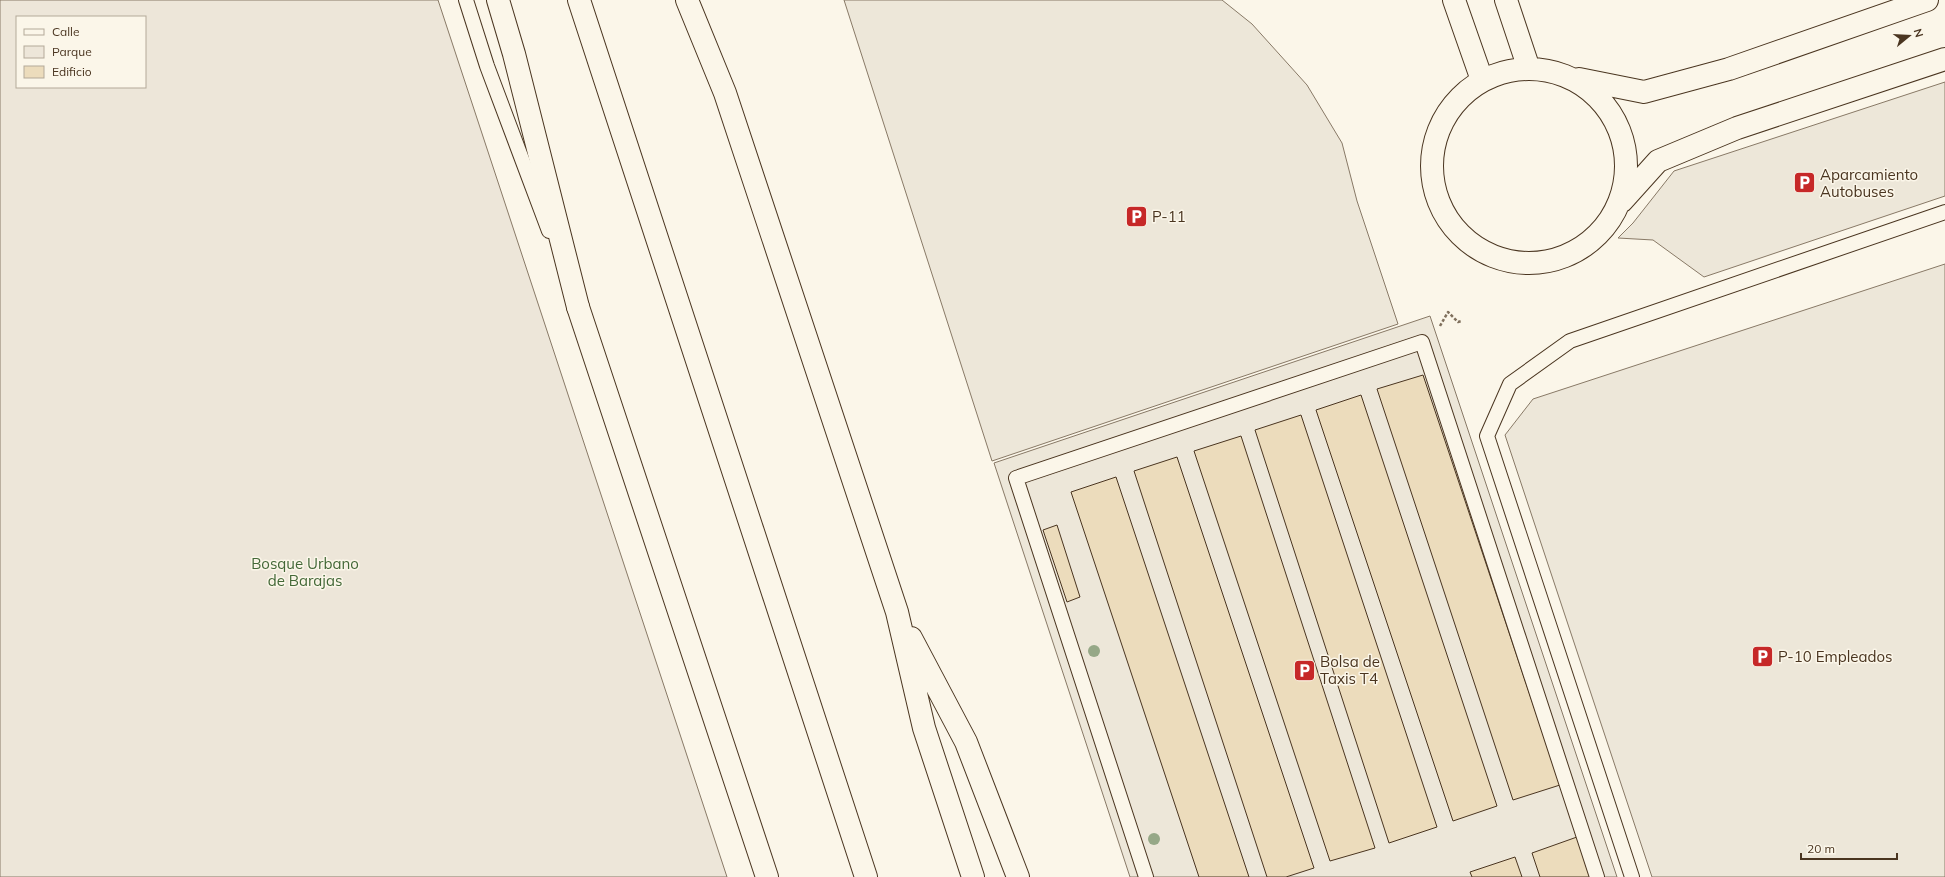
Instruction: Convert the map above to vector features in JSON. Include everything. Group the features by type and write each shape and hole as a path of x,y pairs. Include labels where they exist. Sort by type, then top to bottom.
{"main road":[{"path":"498,0 514,54 578,307 767,877"},
{"path":"579,0 866,877"},
{"path":"687,0 725,93"},
{"path":"701,0 725,93 897,612 924,728 973,877"},
{"path":"1454,0 1482,80"},
{"path":"1506,0 1529,69"},
{"path":"1928,0 1729,69 1644,92 1572,78 1542,69 1511,70 1482,80 1458,99 1440,125 1432,155 1433,186 1441,209 1454,229 1472,246 1498,259 1512,262 1526,264 1555,261 1582,250 1603,231 1620,204 1658,161 1737,128 1945,59"},
{"path":"1572,78 1596,94 1615,118 1625,145 1627,175 1620,204"},
{"path":"897,612 966,742 1018,877"}],"lane":[{"path":"466,0 487,66 578,307"},
{"path":"1632,877 1487,436 1510,384 1570,341 1945,212"},
{"path":"1146,877 1016,478 1422,342 1597,877"}],"path":[{"path":"1434,328 1439,328 1448,312 1458,322 1462,321"}],"green space":[{"name":"Bosque Urbano de Barajas","path":"0,0 438,0 727,877 0,877"}],"shaded area":[{"name":"P-11","path":"844,0 1222,0 1252,24 1307,85 1342,143 1357,201 1398,324 992,461"},
{"name":"Aparcamiento Autobuses","path":"1945,82 1945,196 1704,277 1653,240 1618,238 1633,223 1674,171"},
{"name":"P-10 Empleados","path":"1945,264 1945,877 1652,877 1505,435 1533,399"},
{"name":"Bolsa de Taxis T4","path":"1430,316 1617,877 1130,877 994,463"}],"building":[{"path":"1423,375 1560,785 1513,800 1377,389"},
{"path":"1361,395 1497,806 1453,821 1316,410"},
{"path":"1301,415 1437,827 1389,843 1255,430"},
{"path":"1241,436 1375,848 1330,861 1194,451"},
{"path":"1177,457 1314,868 1286,877 1267,877 1134,471"},
{"path":"1116,477 1249,877 1199,877 1071,492"},
{"path":"1057,525 1080,597 1067,602 1043,530"},
{"path":"1577,837 1590,877 1540,877 1532,853"},
{"path":"1515,857 1522,877 1472,877 1470,872"}],"place":[{"name":"Aparcamiento Autobuses","path":"1805,183"},
{"name":"P-11","path":"1137,216"},
{"name":"P-10 Empleados","path":"1762,656"},
{"name":"Bolsa de Taxis T4","path":"1305,670"}]}
